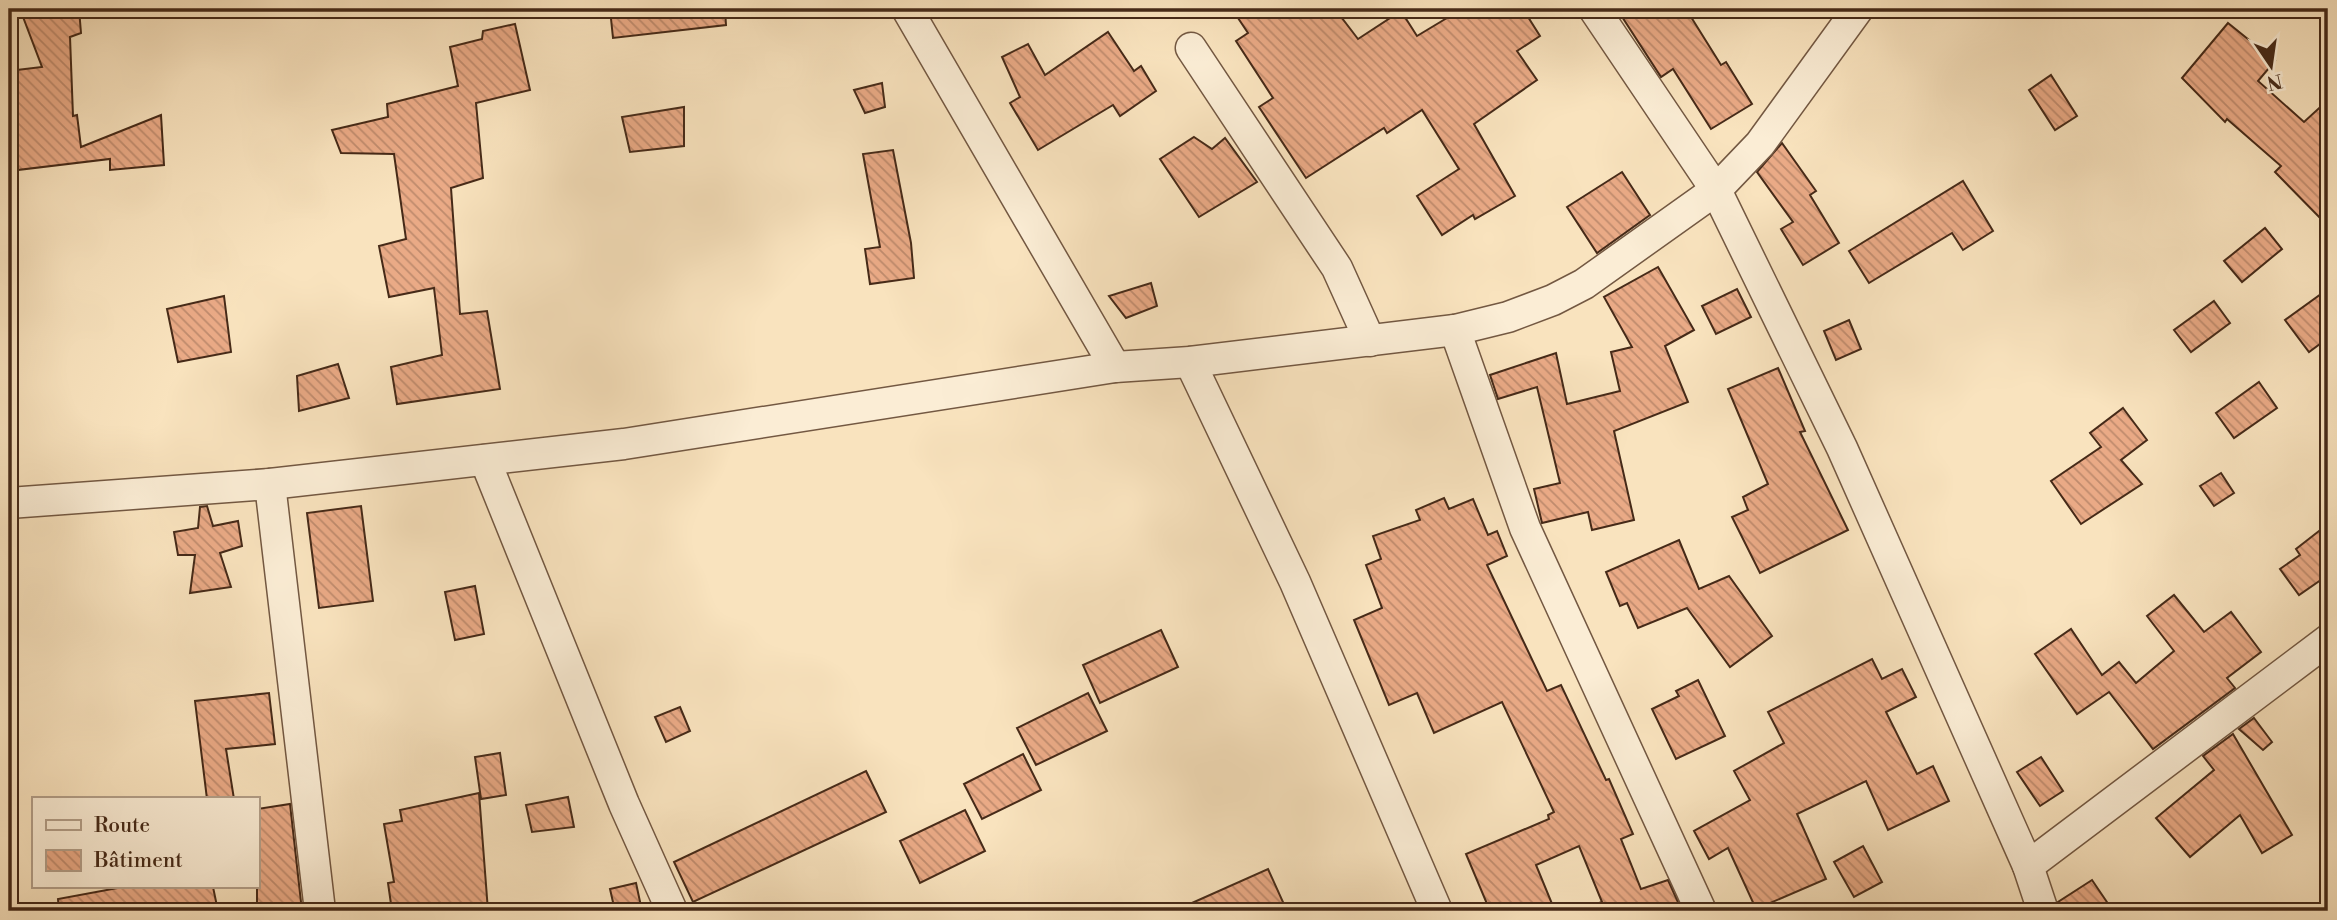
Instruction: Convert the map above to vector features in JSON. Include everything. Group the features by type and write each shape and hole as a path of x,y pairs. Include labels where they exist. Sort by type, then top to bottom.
{"street":[{"path":"1594,9 1716,190 1842,448 2028,866 2042,911"},
{"path":"9,503 270,484 624,444 1115,367 1190,362 1370,341 1455,330 1508,317 1553,300 1584,284 1716,190 1760,144 1857,9"},
{"path":"910,10 1115,367"},
{"path":"1191,48 1338,268 1370,341"},
{"path":"1455,330 1525,528 1701,911"},
{"path":"1190,362 1295,582 1437,911"},
{"path":"485,460 619,791 671,911"},
{"path":"270,484 320,911"},
{"path":"2028,866 2328,640"}],"building":[{"path":"20,9 79,9 81,33 70,37 73,116 77,115 81,147 161,115 164,165 110,170 110,159 9,171 9,71 42,67"},
{"path":"610,9 725,9 726,25 613,38"},
{"path":"1232,9 1335,9 1358,39 1401,11 1417,36 1462,9 1523,9 1540,36 1517,51 1537,80 1474,124 1515,196 1475,219 1473,215 1442,235 1417,196 1459,169 1422,110 1387,133 1384,128 1306,178 1259,107 1273,98 1236,41 1248,33"},
{"path":"1617,9 1686,9 1721,65 1726,62 1752,104 1711,129 1673,69 1661,77"},
{"path":"2228,23 2275,61 2258,81 2304,122 2328,100 2328,226 2275,172 2281,166 2227,119 2225,122 2182,78"},
{"path":"515,24 530,90 476,103 483,178 451,188 460,314 487,311 500,389 397,404 391,367 442,355 434,288 389,297 379,246 406,239 394,154 341,153 332,130 388,117 387,104 458,86 450,47 482,39 483,31"},
{"path":"1108,32 1134,71 1141,66 1156,91 1120,116 1113,105 1038,150 1010,103 1020,97 1002,57 1028,44 1045,75"},
{"path":"2051,75 2077,116 2055,130 2029,90"},
{"path":"882,83 885,107 865,113 854,90"},
{"path":"684,107 684,146 630,152 622,117"},
{"path":"1194,137 1212,149 1225,138 1257,182 1199,217 1160,159"},
{"path":"1782,143 1816,191 1810,195 1839,243 1803,265 1781,229 1793,222 1757,172"},
{"path":"893,150 911,243 914,278 870,284 865,249 880,247 863,154"},
{"path":"1622,172 1650,215 1597,253 1567,207"},
{"path":"1963,181 1993,231 1963,250 1952,233 1869,283 1849,251"},
{"path":"2265,228 2282,249 2242,282 2224,261"},
{"path":"1658,267 1694,330 1665,346 1688,402 1614,431 1634,520 1592,530 1588,512 1542,523 1534,489 1560,483 1537,387 1498,399 1490,375 1556,353 1567,404 1620,391 1611,352 1632,347 1604,297"},
{"path":"1151,283 1157,306 1126,318 1109,296"},
{"path":"1737,289 1751,317 1716,334 1702,306"},
{"path":"2328,289 2328,338 2309,352 2285,320"},
{"path":"224,296 231,352 178,362 167,309"},
{"path":"2214,301 2230,323 2191,352 2174,330"},
{"path":"1849,320 1861,349 1836,360 1824,331"},
{"path":"338,364 349,398 299,411 297,376"},
{"path":"1778,368 1805,431 1800,432 1848,530 1760,573 1732,517 1748,510 1743,497 1768,484 1728,389"},
{"path":"2259,382 2277,408 2234,438 2216,413"},
{"path":"2123,408 2147,440 2121,460 2142,484 2081,524 2051,481 2101,447 2090,433"},
{"path":"2221,473 2234,493 2214,506 2200,486"},
{"path":"1444,498 1449,509 1473,499 1488,535 1497,531 1507,556 1487,565 1547,691 1561,685 1606,780 1609,779 1633,834 1621,839 1641,889 1668,880 1682,911 1589,911 1588,907 1602,902 1579,846 1536,865 1555,911 1490,911 1466,854 1549,819 1548,815 1554,812 1502,702 1434,733 1417,693 1389,705 1354,620 1382,608 1366,565 1381,559 1373,536 1420,520 1416,510"},
{"path":"207,506 213,526 238,521 242,546 220,553 231,587 190,593 195,555 178,555 174,532 198,528 200,507"},
{"path":"361,506 373,601 319,608 307,513"},
{"path":"2328,524 2328,575 2299,595 2280,569 2300,555 2296,549"},
{"path":"1679,540 1699,589 1729,576 1772,636 1730,667 1687,608 1638,628 1627,603 1620,606 1606,572"},
{"path":"475,586 484,634 455,640 445,592"},
{"path":"2174,595 2204,632 2231,612 2261,652 2227,678 2235,688 2153,749 2109,692 2077,714 2035,654 2071,629 2102,675 2119,662 2136,683 2174,651 2147,616"},
{"path":"1161,630 1178,667 1100,703 1083,665"},
{"path":"1872,659 1882,679 1902,669 1916,697 1886,712 1917,774 1933,766 1949,801 1888,830 1866,781 1797,814 1826,879 1756,909 1728,848 1709,859 1694,831 1750,800 1734,771 1784,743 1768,712"},
{"path":"1698,680 1725,736 1676,759 1652,709 1679,696 1676,691"},
{"path":"269,693 275,744 226,749 234,797 207,797 195,701"},
{"path":"1088,693 1107,731 1036,765 1017,728"},
{"path":"680,707 690,731 666,742 655,717"},
{"path":"2254,718 2272,742 2263,750 2239,729"},
{"path":"2233,734 2292,835 2262,853 2240,815 2190,857 2156,818 2214,770 2203,756"},
{"path":"500,753 506,795 481,799 475,757"},
{"path":"1023,754 1041,790 982,819 964,784"},
{"path":"2041,757 2063,791 2040,806 2017,772"},
{"path":"866,771 886,812 693,902 674,862"},
{"path":"479,793 488,911 392,911 388,883 394,882 384,824 402,821 400,810"},
{"path":"568,797 574,827 532,832 526,805"},
{"path":"290,804 302,911 257,911 259,809"},
{"path":"965,810 985,851 920,883 900,841"},
{"path":"1863,846 1882,882 1854,897 1834,862"},
{"path":"1268,869 1287,911 1174,911"},
{"path":"2092,880 2113,911 2060,911 2058,902"},
{"path":"636,883 642,911 615,911 610,889"},
{"path":"118,888 213,888 218,911 59,911 58,899"}]}
